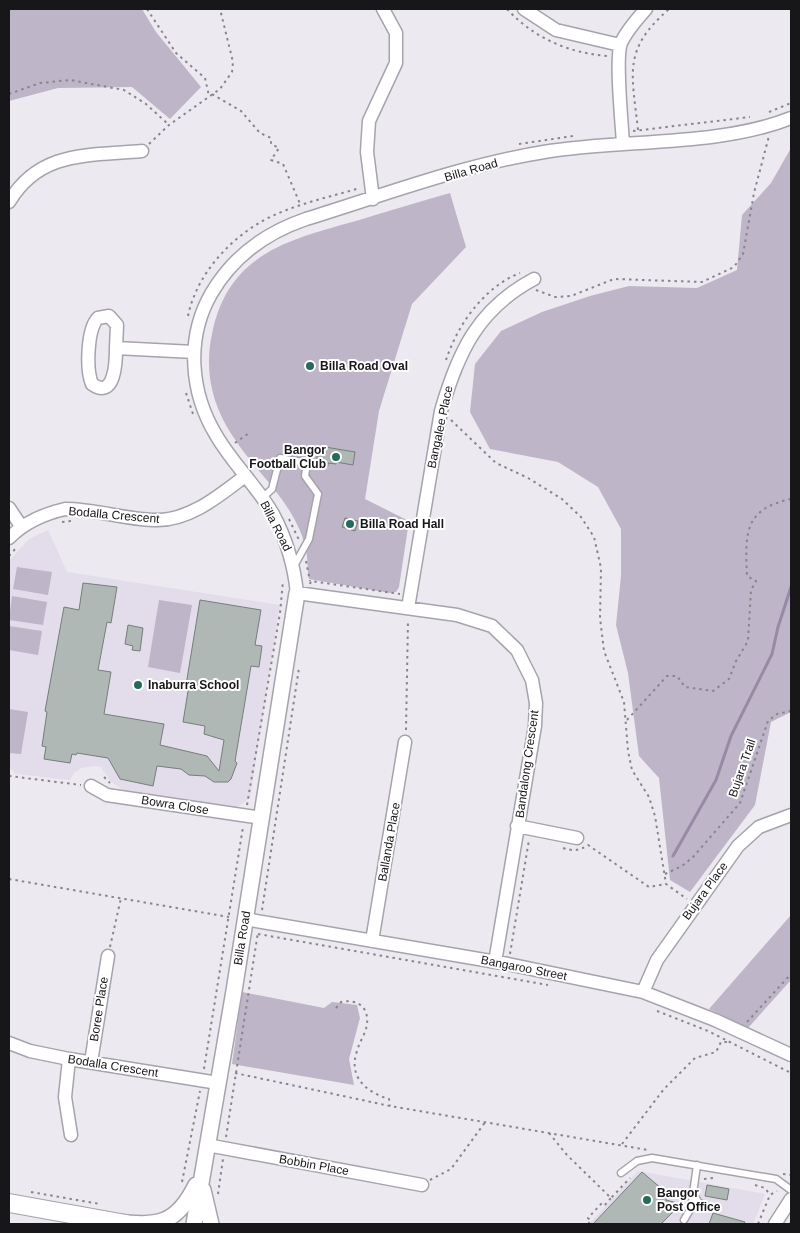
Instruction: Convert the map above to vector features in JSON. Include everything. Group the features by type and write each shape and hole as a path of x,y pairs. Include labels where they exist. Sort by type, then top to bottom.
{"main road":[{"path":"9,1203 119,1223"},
{"path":"9,1212 72,1224"}],"street":[{"path":"374,198 367,152 369,121 396,63 396,33 384,9"},
{"path":"524,9 556,30 583,38 620,45"},
{"path":"623,138 620,45 633,23 646,9"},
{"name":"Billa Road","path":"194,1224 207,1145 224,1075 254,925 262,818 303,594 280,527 262,498 215,434 199,401 194,367 194,352 195,337 204,308 223,273 257,241 280,228 306,219 507,160 544,152 623,138 728,134 771,126 791,118"},
{"path":"9,202 29,178 52,163 78,156 142,151"},
{"name":"Bangalee Place","path":"409,602 441,410 450,379 465,343 485,315 506,296 529,281"},
{"path":"109,316 117,325 116,348 113,378 110,384 104,388 97,387 92,384 88,368 92,328 98,318 109,316"},
{"path":"116,348 194,352"},
{"name":"Bodalla Crescent","path":"9,538 22,526 37,517 65,510 155,521 172,519 185,515 216,498 245,476"},
{"path":"9,508 22,526"},
{"name":"Bandalong Crescent","path":"303,594 409,602 492,626 517,650 532,680 536,703 535,726 495,962"},
{"name":"Ballanda Place","path":"372,941 405,742"},
{"name":"Bowra Close","path":"91,786 106,795 262,818"},
{"name":"Bujara Place","path":"643,992 657,960 738,846 749,835 770,821 791,814"},
{"path":"517,826 577,838"},
{"name":"Bangaroo Street","path":"254,925 372,941 508,964 643,992 739,1030 791,1055"},
{"name":"Boree Place","path":"91,1062 108,956"},
{"name":"Bodalla Crescent","path":"9,1043 30,1051 69,1059 202,1080 224,1075"},
{"path":"69,1059 65,1097 71,1135"},
{"name":"Bobbin Place","path":"207,1145 422,1185"},
{"path":"119,1223 157,1224 174,1216 189,1199 204,1161"},
{"path":"204,1161 203,1187 211,1224"},
{"path":"774,1224 791,1200"}],"lane":[{"path":"262,498 272,489 280,458 307,463 305,476 318,494 309,539 294,566"},
{"path":"621,1174 637,1161 646,1157 776,1179 791,1190"},
{"path":"684,1220 691,1208 697,1166"},
{"path":"693,1194 698,1203 709,1207"}],"path":[{"path":"147,9 176,53 205,78 209,97"},
{"path":"142,151 169,125 225,84 232,67 220,9"},
{"path":"638,130 632,75 636,51 643,35 669,9"},
{"path":"9,94 40,83 70,80 124,90 146,104 169,125"},
{"path":"212,94 241,111 260,133 271,138 271,144 279,148 271,160 283,164 306,219"},
{"path":"769,112 791,102"},
{"path":"623,138 638,130 750,117"},
{"path":"529,281 555,297 571,296 614,280 702,282 734,268 743,254 754,193 771,126"},
{"path":"514,145 577,136"},
{"path":"188,321 191,303 213,263 245,232 277,213 371,185"},
{"path":"186,388 188,405 196,421"},
{"path":"441,410 496,463 528,478 562,500 581,517 594,537 601,568 600,618 604,650 624,702 627,720 628,751 632,770 649,797 655,816 666,884 695,905"},
{"path":"627,720 667,676 677,676 685,687 713,692 729,679 736,660 748,641 751,590 756,581 747,576 748,532 753,518 763,508 791,499"},
{"path":"180,1188 185,1172 202,1080 280,613 283,576"},
{"path":"303,594 311,581 409,602 405,742"},
{"path":"298,663 300,674 254,925 224,1075 657,1152"},
{"name":"Bujara Trail","path":"664,874 682,866 693,857 740,803 768,722 777,714 791,711"},
{"path":"9,776 91,786"},
{"path":"508,964 530,829"},
{"path":"588,845 649,887 666,884"},
{"path":"9,879 229,916"},
{"path":"108,956 121,898"},
{"path":"254,925 555,986"},
{"path":"731,1042 739,1030 791,974"},
{"path":"336,1008 342,1002 350,1000 359,1002 365,1009 368,1019 366,1029 356,1052 354,1066 358,1078 366,1089 389,1099 390,1106"},
{"path":"657,1010 731,1042 791,1073"},
{"path":"621,1145 664,1090 695,1058 716,1052 721,1042 731,1042"},
{"path":"422,1185 452,1168 486,1122"},
{"path":"550,1134 567,1155 611,1198"},
{"path":"588,1224 591,1221 588,1218 601,1204 604,1206 634,1173"},
{"path":"782,1174 791,1175"},
{"path":"695,1178 722,1179"},
{"path":"747,1183 765,1188 770,1195 758,1224"},
{"path":"25,1191 102,1205"}],"shaded area":[{"path":"9,9 142,9 156,32 201,87 170,119 132,87 58,88 9,101"},
{"path":"791,148 791,712 771,722 755,805 690,892 670,880 659,778 639,756 628,673 616,625 621,576 621,529 598,487 558,462 490,449 470,412 475,364 501,331 542,312 590,296 629,286 697,288 737,270 742,215 771,183"},
{"path":"450,193 466,247 412,304 379,411 365,499 409,521 399,587 396,592 390,593 309,579 305,545 292,514 241,449 225,423 215,399 209,361 212,334 220,307 232,285 246,268 284,244 307,235"},
{"name":"Inaburra School","path":"48,530 67,572 280,605 250,798 236,808 123,790 110,781 101,767 81,768 74,773 70,780 16,774 9,767 9,561 29,539"},
{"path":"17,567 52,572 48,595 13,589"},
{"path":"12,596 47,602 43,625 9,620"},
{"path":"159,600 192,605 180,673 148,667"},
{"path":"9,626 42,631 38,655 9,650"},
{"path":"9,709 28,712 21,754 9,753"},
{"path":"791,915 791,980 748,1028 709,1009"},
{"path":"242,992 324,1008 332,1002 357,1005 360,1018 349,1059 354,1085 232,1064"},
{"path":"638,1171 765,1194 753,1224 589,1224"}],"building":[{"name":"Bangor Football Club","path":"319,446 355,452 353,465 336,462 336,464 328,463 328,466 316,464"},
{"name":"Billa Road Hall","path":"345,518 358,521 355,531 342,527"},
{"path":"83,583 117,587 111,623 107,622 98,670 111,672 104,714 164,724 160,745 207,756 219,771 224,740 204,734 205,726 183,722 189,685 186,685 200,600 261,610 255,645 262,646 259,667 251,666 235,761 237,763 228,782 214,782 205,776 189,775 181,769 157,766 153,786 120,779 108,758 77,753 76,755 72,754 70,763 44,759 46,747 42,746 47,712 45,711 64,607 79,610"},
{"path":"128,625 143,628 140,651 132,650 133,646 125,644"},
{"path":"642,1172 668,1194 666,1200 681,1204 661,1224 593,1224"},
{"path":"707,1185 729,1189 727,1200 705,1196"},
{"path":"713,1213 745,1222 744,1224 709,1224"}],"waterway":[{"path":"673,856 716,780 731,736 772,654 778,627 791,587"}],"place":[{"name":"Billa Road Oval","path":"310,366"},
{"name":"Bangor Football Club","path":"336,457"},
{"name":"Billa Road Hall","path":"350,524"},
{"name":"Inaburra School","path":"138,685"},
{"name":"Bangor Post Office","path":"647,1200"}]}
